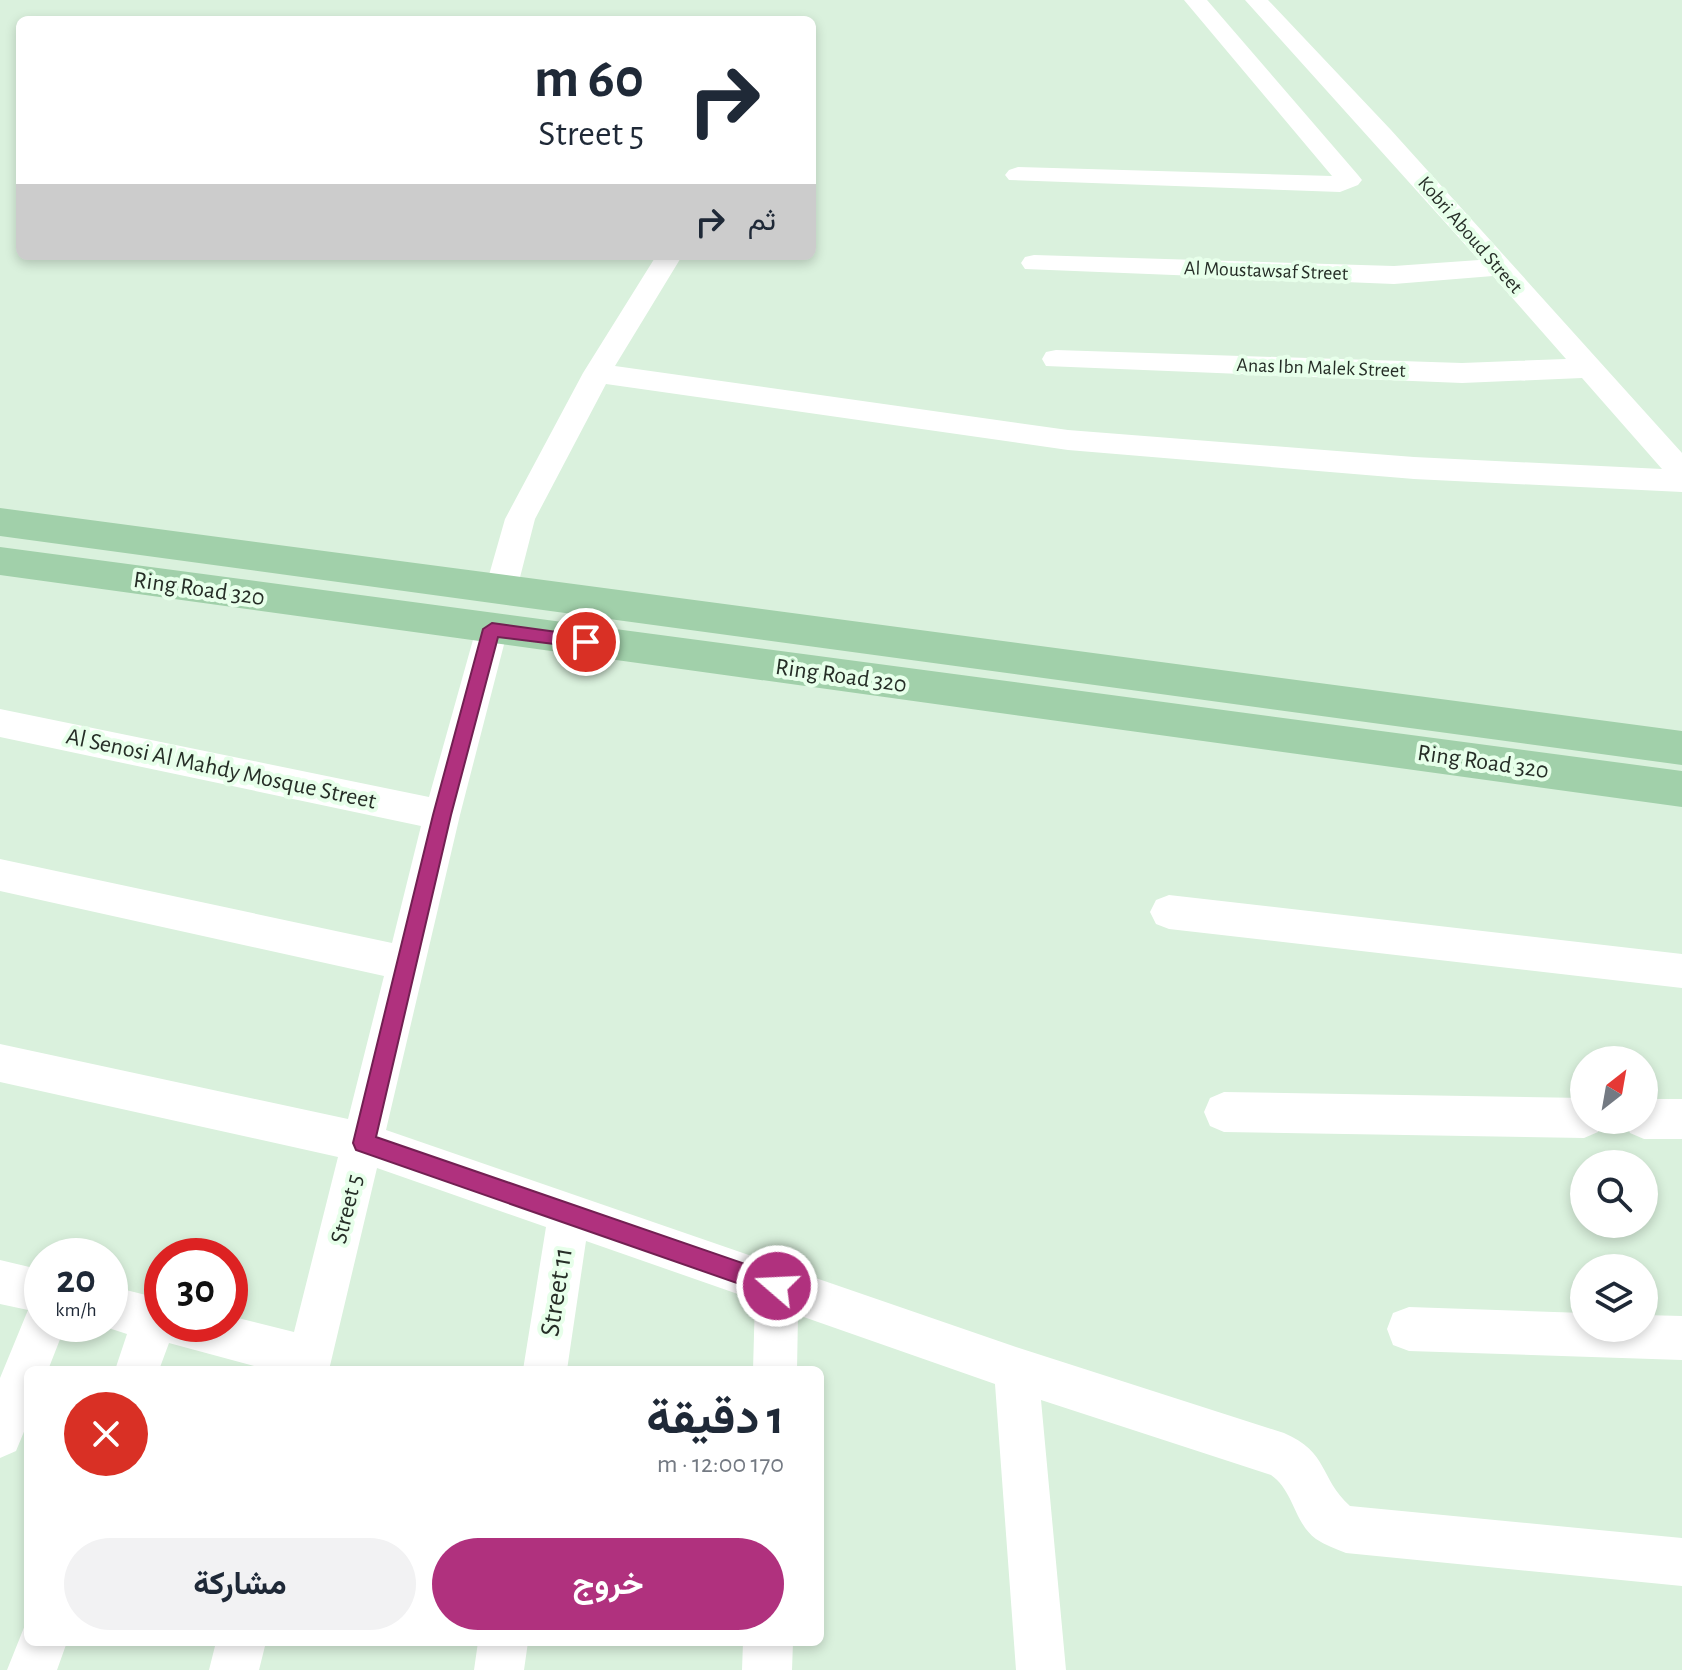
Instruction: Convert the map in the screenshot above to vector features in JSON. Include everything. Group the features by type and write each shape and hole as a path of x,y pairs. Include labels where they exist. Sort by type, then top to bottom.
{"main road":[{"name":"Ring Road 320","path":"0,522 1682,748"},
{"name":"Ring Road 320","path":"0,561 1682,789"}],"street":[{"path":"1018,175 1346,183 1347,177 1195,0"},
{"name":"Kobri Aboud Street","path":"1256,0 1382,135 1682,472"},
{"path":"1224,32 1277,23"},
{"path":"1322,147 1382,135"},
{"path":"501,589 520,519 597,373 667,260"},
{"name":"Al Moustawsaf Street","path":"1034,263 1394,275 1498,267"},
{"name":"Anas Ibn Malek Street","path":"1056,359 1462,373 1587,368"},
{"path":"597,373 1068,440 1414,468 1682,481"},
{"name":"Street 5","path":"309,1364 442,815 492,629"},
{"name":"Al Senosi Al Mahdy Mosque Street","path":"0,723 442,815"},
{"path":"0,875 407,964"},
{"path":"1169,912 1682,971"},
{"path":"0,1063 364,1143 1016,1369 1284,1456 1295,1461 1302,1471 1317,1507 1325,1517 1346,1529 1682,1562"},
{"path":"1224,1112 1570,1118"},
{"path":"1658,1119 1682,1119"},
{"name":"Street 11","path":"546,1366 569,1214"},
{"path":"0,1282 24,1288"},
{"path":"775,1366 777,1286"},
{"path":"1409,1329 1682,1338"},
{"path":"27,1366 37,1342"},
{"path":"139,1366 152,1342"},
{"path":"235,1342 309,1364"},
{"path":"1016,1369 1041,1670"},
{"path":"0,1435 24,1374"},
{"path":"32,1670 41,1646"},
{"path":"234,1670 240,1646"},
{"path":"499,1670 502,1646"},
{"path":"767,1670 768,1646"}],"route":[{"path":"586,642 492,629 442,815 364,1143 777,1286"}]}
